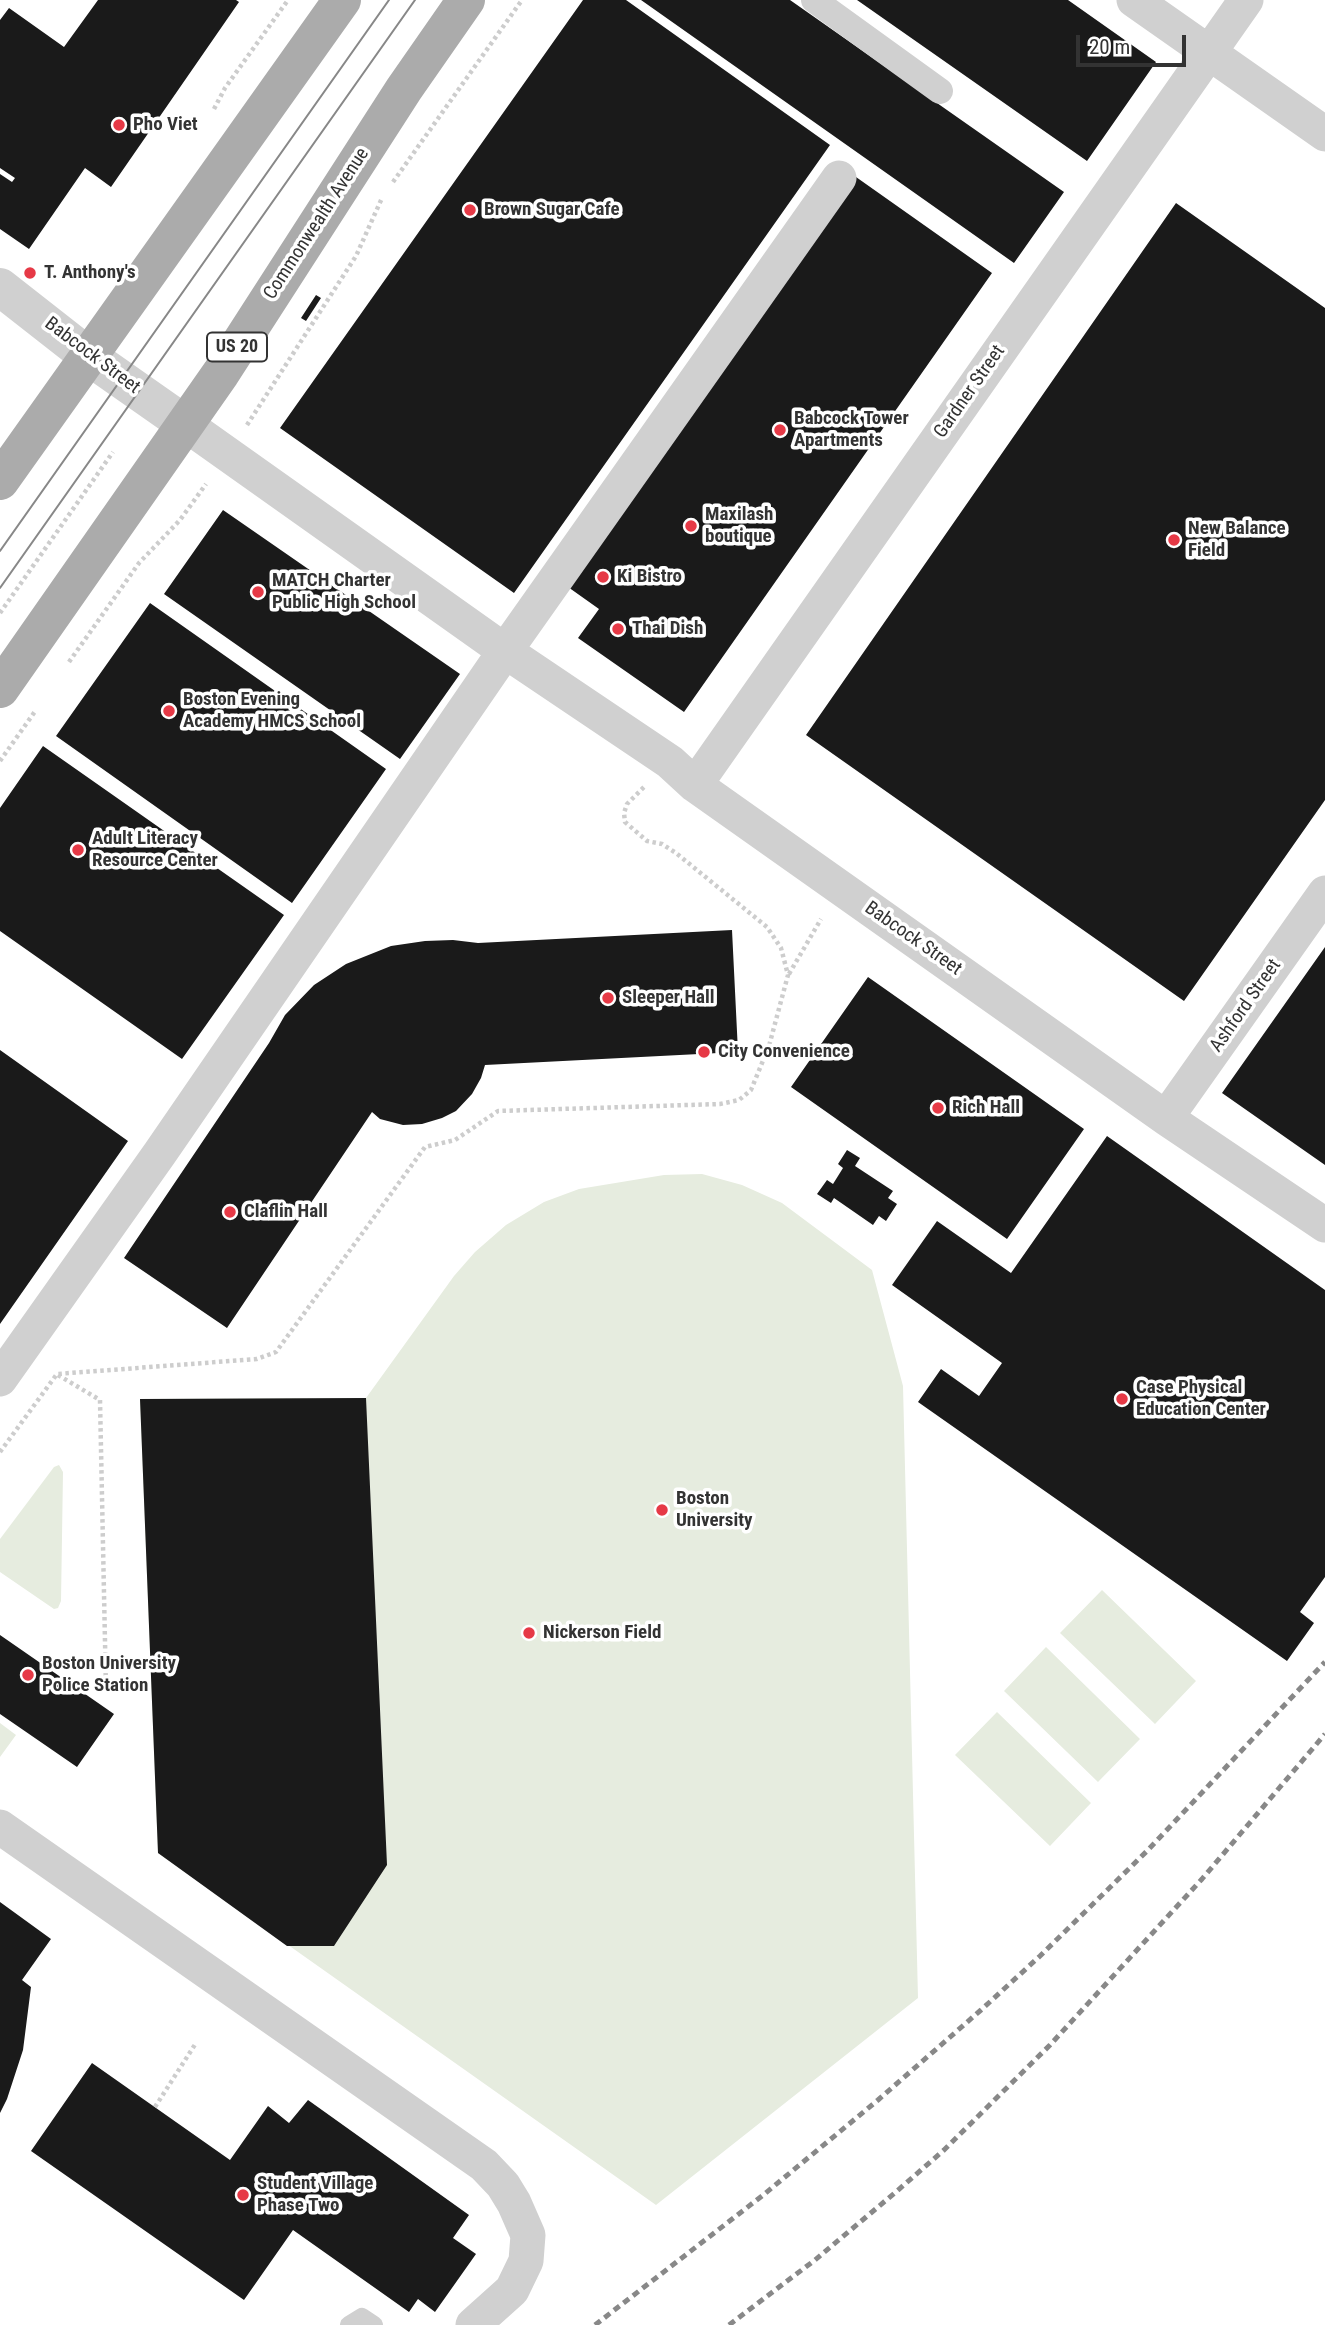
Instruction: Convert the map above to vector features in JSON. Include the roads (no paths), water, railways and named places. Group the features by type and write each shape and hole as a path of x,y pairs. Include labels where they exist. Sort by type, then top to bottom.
{"main road":[{"path":"0,481 342,0"},
{"name":"Commonwealth Avenue","path":"0,689 220,373 404,89 466,0"}],"street":[{"path":"814,0 940,91"},
{"path":"1134,0 1325,134"},
{"name":"Gardner Street","path":"695,785 1246,0"},
{"path":"0,1379 160,1153 505,651 839,178"},
{"name":"Babcock Street","path":"0,287 88,356 505,651 670,762 695,785 1166,1118 1325,1225"},
{"name":"Ashford Street","path":"1166,1118 1325,893"},
{"path":"0,1826 484,2165 503,2185 528,2235 526,2261 512,2290 472,2325"}],"lane":[{"path":"349,2325 362,2317 374,2325"}],"tram line":[{"path":"0,551 389,0"},
{"path":"0,588 415,0"}],"railway":[{"path":"595,2325 762,2196 981,2010 1147,1851 1325,1662"},
{"path":"729,2325 815,2260 897,2191 944,2150 1050,2045 1202,1879 1325,1734"}],"place":[{"name":"Pho Viet","path":"119,125"},
{"name":"Brown Sugar Cafe","path":"470,210"},
{"name":"T. Anthony's","path":"30,273"},
{"name":"Babcock Tower Apartments","path":"780,430"},
{"name":"Maxilash boutique","path":"691,526"},
{"name":"New Balance Field","path":"1174,540"},
{"name":"Ki Bistro","path":"603,577"},
{"name":"MATCH Charter Public High School","path":"258,592"},
{"name":"Thai Dish","path":"618,629"},
{"name":"Boston Evening Academy HMCS School","path":"169,711"},
{"name":"Adult Literacy Resource Center","path":"78,850"},
{"name":"Sleeper Hall","path":"608,998"},
{"name":"City Convenience","path":"704,1052"},
{"name":"Rich Hall","path":"938,1108"},
{"name":"Claflin Hall","path":"230,1212"},
{"name":"Case Physical Education Center","path":"1122,1399"},
{"name":"Boston University","path":"662,1510"},
{"name":"Nickerson Field","path":"529,1633"},
{"name":"Boston University Police Station","path":"28,1675"},
{"name":"Student Village Phase Two","path":"243,2195"}]}
